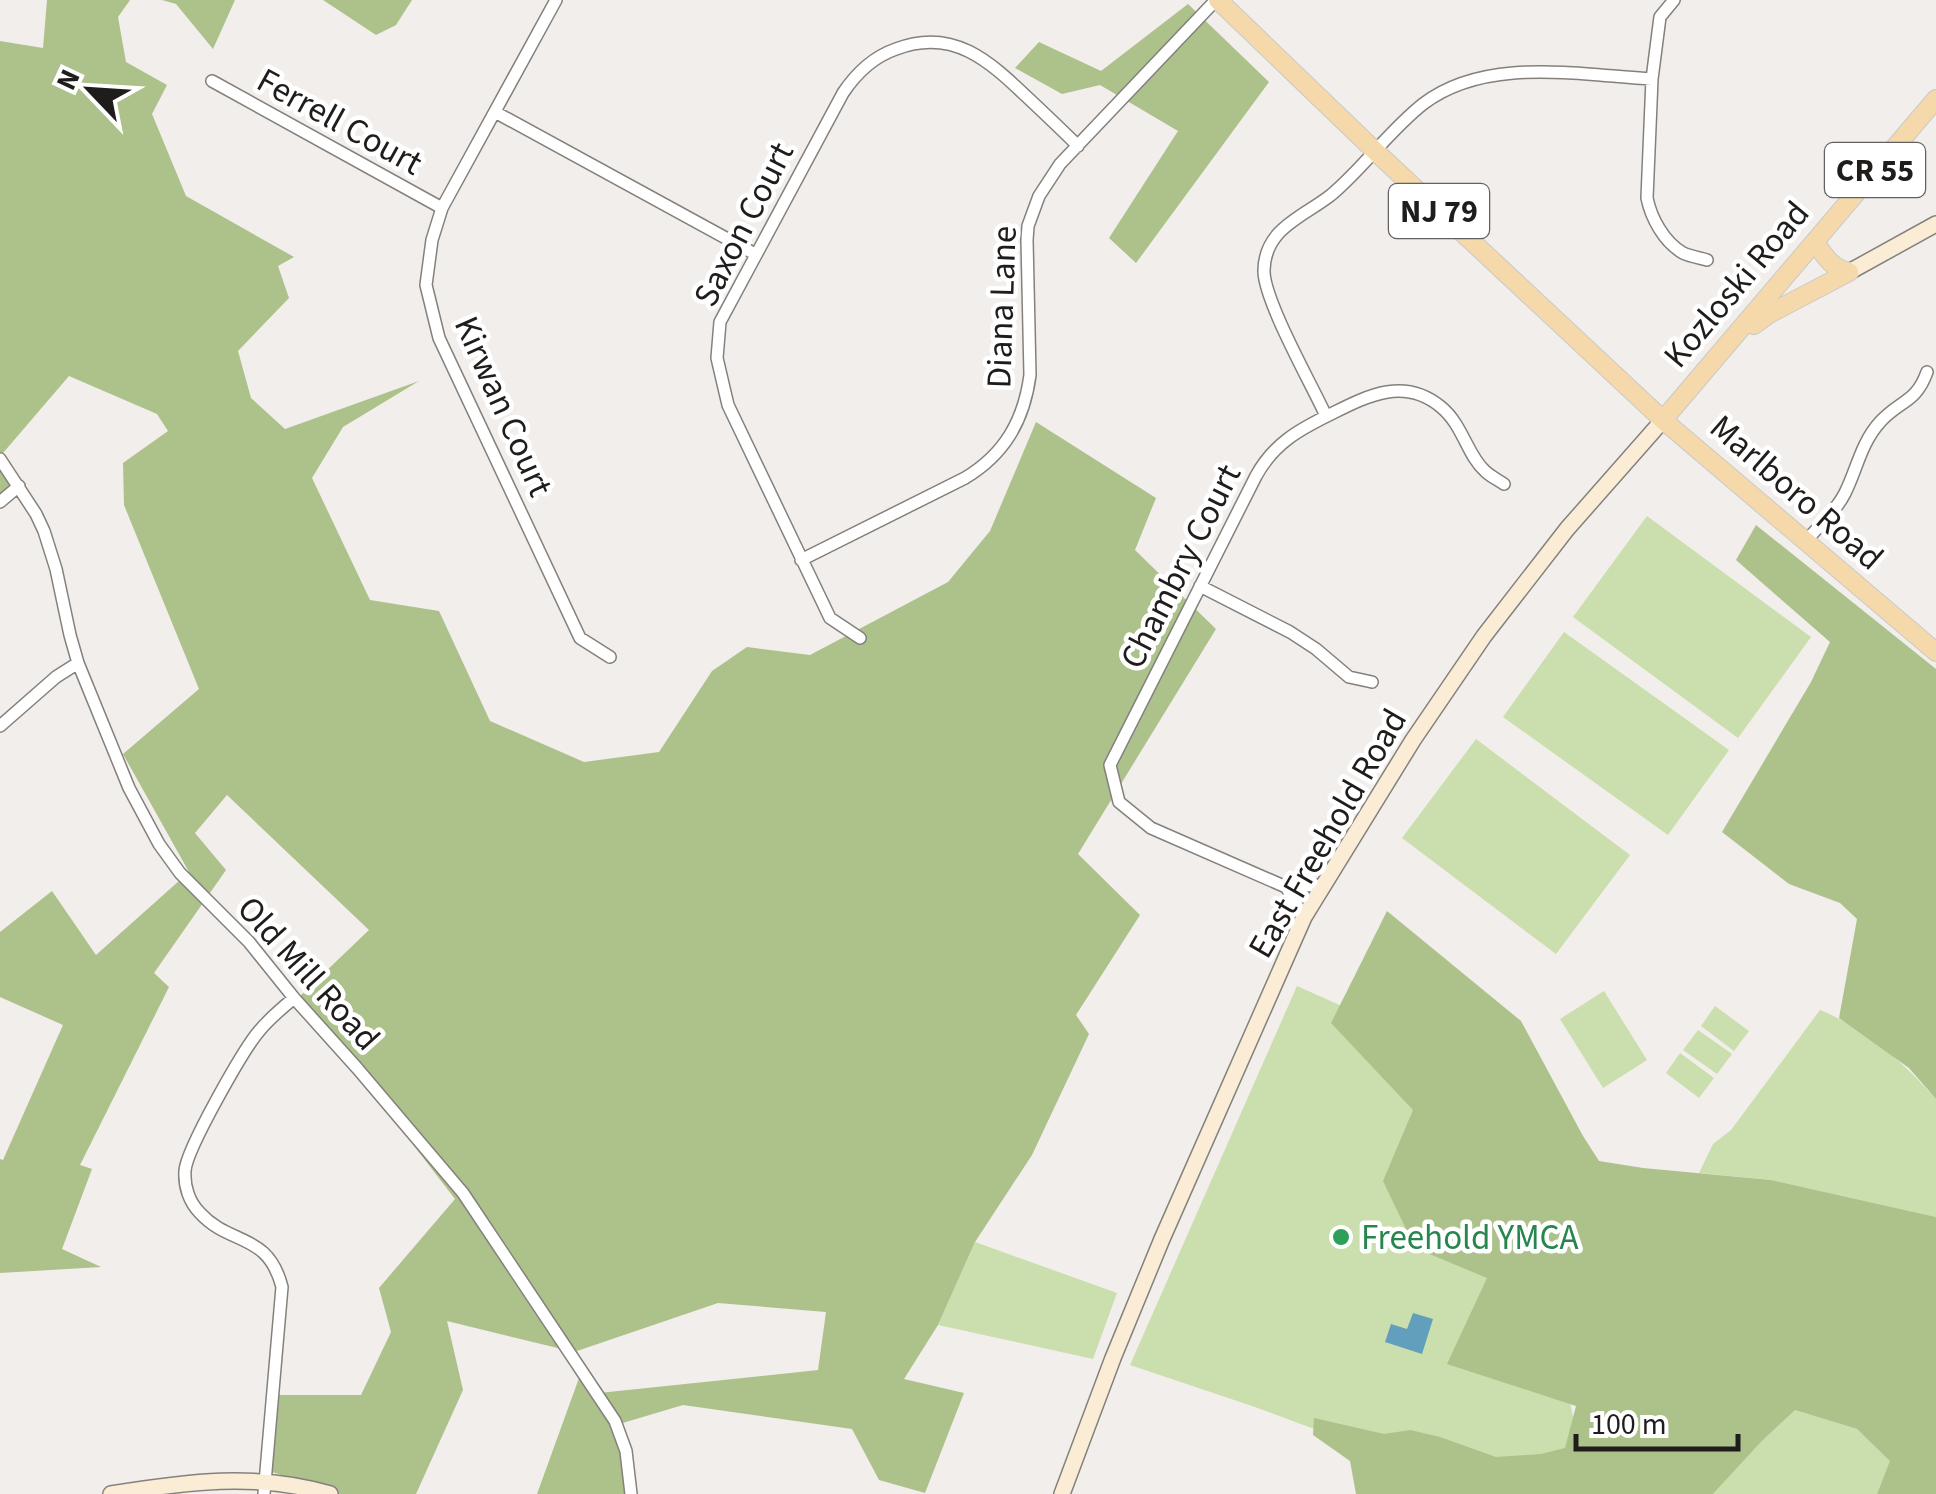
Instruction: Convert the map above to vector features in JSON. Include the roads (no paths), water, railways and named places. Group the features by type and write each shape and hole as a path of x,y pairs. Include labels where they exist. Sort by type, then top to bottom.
{"main road":[{"name":"NJ 79","path":"1217,0 1663,420"},
{"name":"Kozloski Road","path":"1663,420 1936,99"},
{"path":"1726,347 1769,314 1936,224"},
{"path":"1815,242 1831,263 1849,272"},
{"name":"Marlboro Road","path":"1663,420 1936,652"},
{"name":"East Freehold Road","path":"1062,1494 1158,1248 1304,917 1413,740 1484,636 1567,529 1663,420"},
{"path":"111,1494 202,1480 238,1480 265,1488 296,1486 330,1494"}],"street":[{"name":"Kirwan Court","path":"556,0 442,208 432,240 426,285 438,338 580,638 610,657"},
{"name":"Diana Lane","path":"801,560 981,469 1006,444 1021,416 1030,375 1028,226 1039,196 1078,146 1217,0"},
{"path":"1674,0 1660,17 1646,184 1650,211 1666,237 1683,253 1707,260"},
{"name":"Saxon Court","path":"860,638 830,618 728,405 717,358 720,322 852,80 874,59 902,46 924,42 948,44 976,54 996,67 1078,146"},
{"path":"1326,416 1265,284 1266,256 1276,234 1344,184 1426,102 1444,92 1485,76 1527,72 1652,79"},
{"name":"Ferrell Court","path":"212,81 442,208"},
{"path":"495,112 755,254"},
{"path":"1805,542 1844,497 1860,453 1874,430 1920,390 1927,372"},
{"name":"Chambry Court","path":"1324,885 1286,887 1151,828 1119,802 1110,766 1264,461 1283,440 1376,393 1404,391 1439,405 1483,470 1504,484"},
{"name":"Old Mill Road","path":"0,459 36,514 50,546 78,663 129,788 159,844 180,873 249,942 463,1193 614,1421 626,1451 632,1494"},
{"path":"0,502 19,486"},
{"path":"1200,586 1290,632 1349,678 1372,682"},
{"path":"0,726 56,676 78,663"},
{"path":"1286,887 1304,917"},
{"path":"265,1488 282,1287 276,1268 264,1253 200,1214 188,1194 185,1172 191,1151 248,1045 294,998"}],"water":[{"path":"1413,1313 1433,1319 1422,1354 1385,1342 1391,1324 1407,1329"}],"place":[{"name":"Freehold YMCA","path":"1341,1237"}]}
